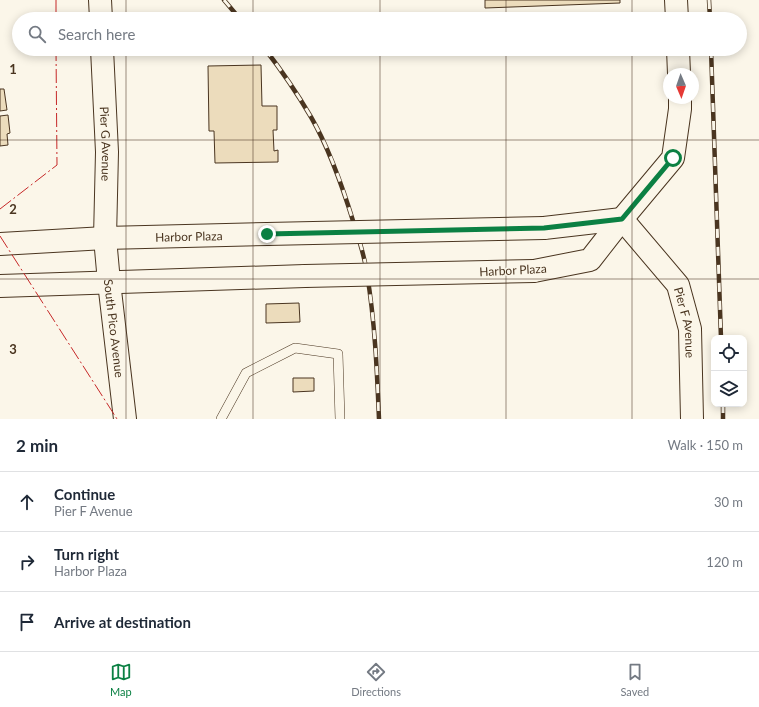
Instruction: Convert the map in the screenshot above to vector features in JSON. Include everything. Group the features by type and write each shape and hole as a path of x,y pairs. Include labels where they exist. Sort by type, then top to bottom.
{"main road":[{"path":"100,0 100,12"},
{"path":"676,0 677,12"},
{"name":"Pier G Avenue","path":"102,56 107,152 105,238"},
{"path":"678,56 679,68"},
{"path":"622,219 673,158 680,104"},
{"name":"Harbor Plaza","path":"0,244 105,238 544,228 622,219"},
{"name":"Harbor Plaza","path":"0,286 305,276 534,271 590,260 622,219"},
{"name":"Pier F Avenue","path":"622,219 678,285 690,329 692,419"},
{"name":"South Pico Avenue","path":"105,238 125,419"}],"lane":[{"path":"221,419 246,373 295,348 338,354 340,419"}],"building":[{"path":"485,0 620,0 620,3 485,8"},
{"path":"261,65 262,106 277,106 277,130 273,130 274,151 278,150 278,162 215,163 214,131 209,131 208,66"},
{"path":"0,89 4,89 7,110 0,111"},
{"path":"8,115 10,133 7,134 8,145 0,146 0,116"},
{"path":"299,303 300,322 266,323 266,304"},
{"path":"293,378 314,378 314,391 293,392"}],"railway":[{"path":"224,0 234,12"},
{"path":"709,0 710,12"},
{"path":"270,56 295,91 318,130 336,169 360,242 366,268 374,328 379,419"},
{"path":"711,56 721,335"},
{"path":"723,407 723,419"}],"power":[{"path":"56,0 56,12"},
{"path":"0,209 57,165 56,56"},
{"path":"0,236 117,419"}],"route":[{"path":"267,234 544,228 622,219 673,158"}]}
